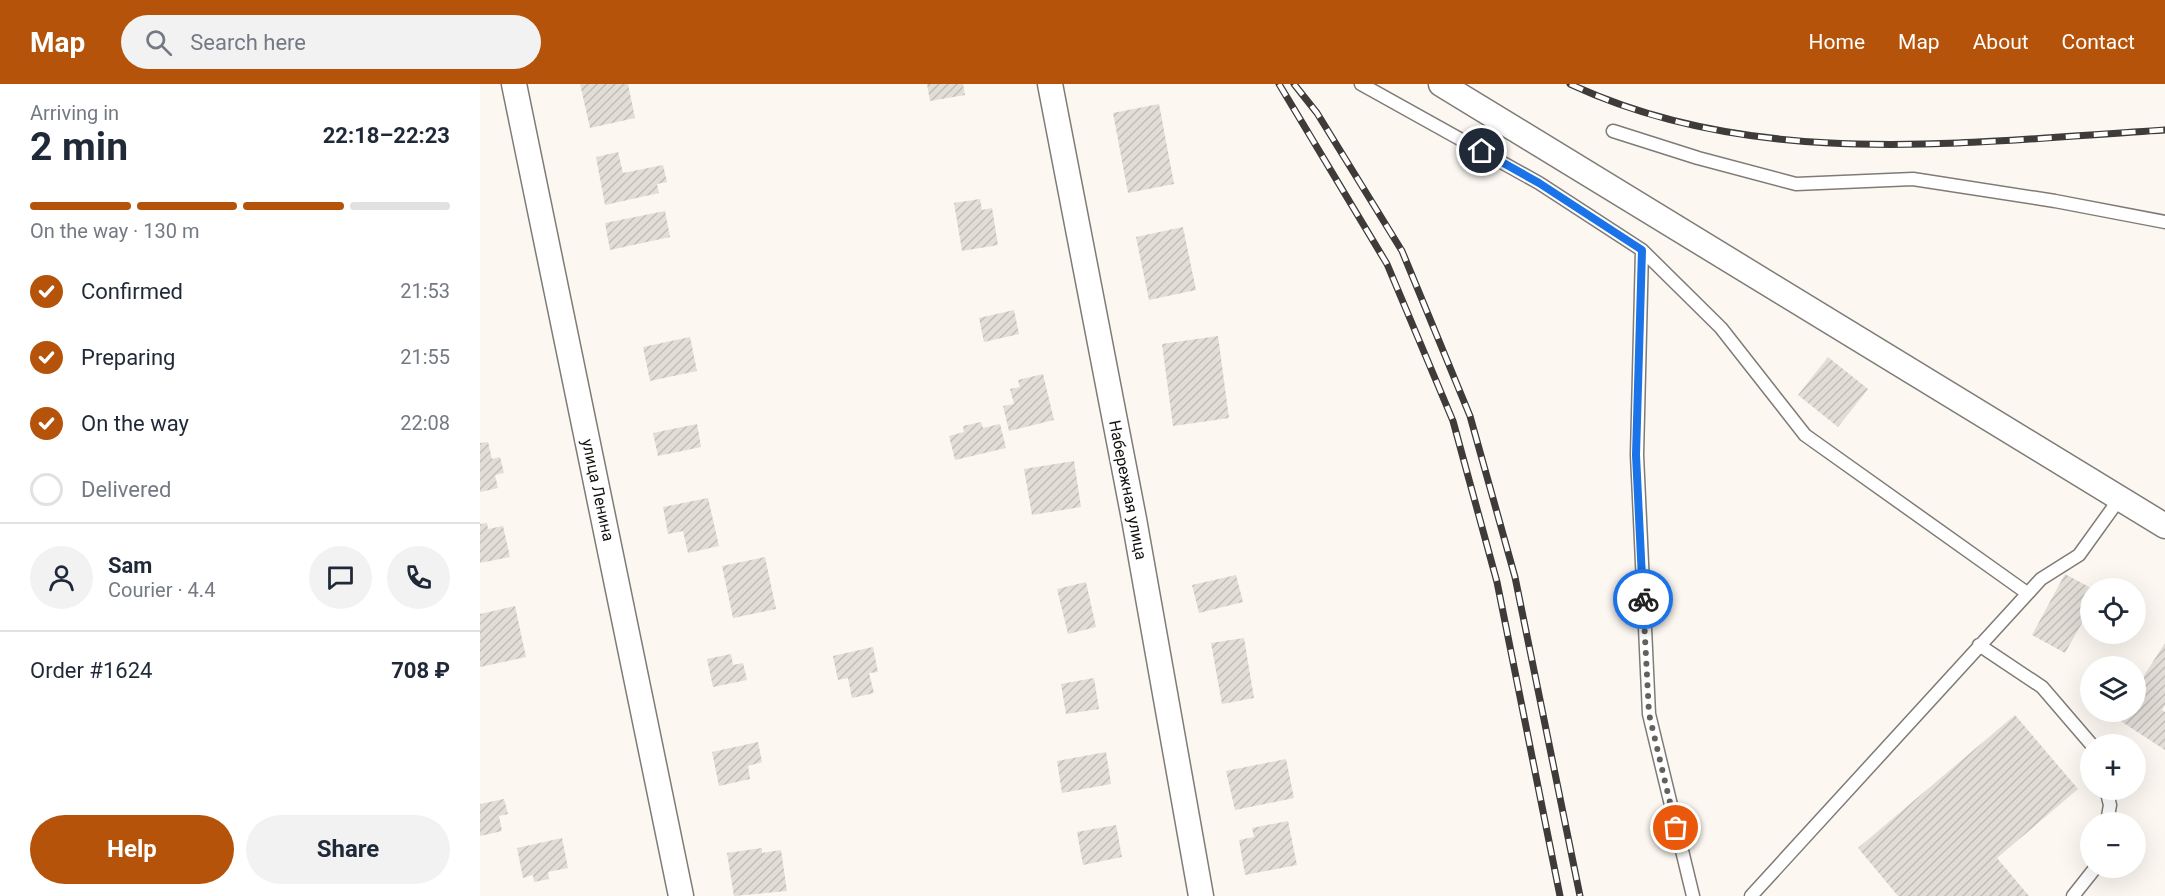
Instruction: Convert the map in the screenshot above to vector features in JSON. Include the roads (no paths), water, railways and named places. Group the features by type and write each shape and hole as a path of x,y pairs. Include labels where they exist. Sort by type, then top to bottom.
{"street":[{"name":"улица Ленина","path":"514,84 681,896"},
{"name":"Набережная улица","path":"1050,84 1134,519 1201,896"},
{"path":"1442,84 2165,526"}],"lane":[{"path":"1361,84 1539,183 1642,250 1721,328 1805,435 2027,593"},
{"path":"1613,131 1698,158 1796,184 1913,179 2055,201 2165,222"},
{"path":"1642,250 1636,455 1649,714 1693,896"},
{"path":"1751,896 2040,579 2079,555 2120,498"},
{"path":"1979,645 2042,687 2082,734"},
{"path":"2073,896 2087,878"}],"railway":[{"path":"1279,84 1387,264 1453,421 1497,582 1560,896"},
{"path":"1294,84 1317,113 1402,251 1470,416 1515,577 1580,896"},
{"path":"1570,84 1641,111 1714,130 1788,140 1863,144 1939,144 2165,130"}]}
